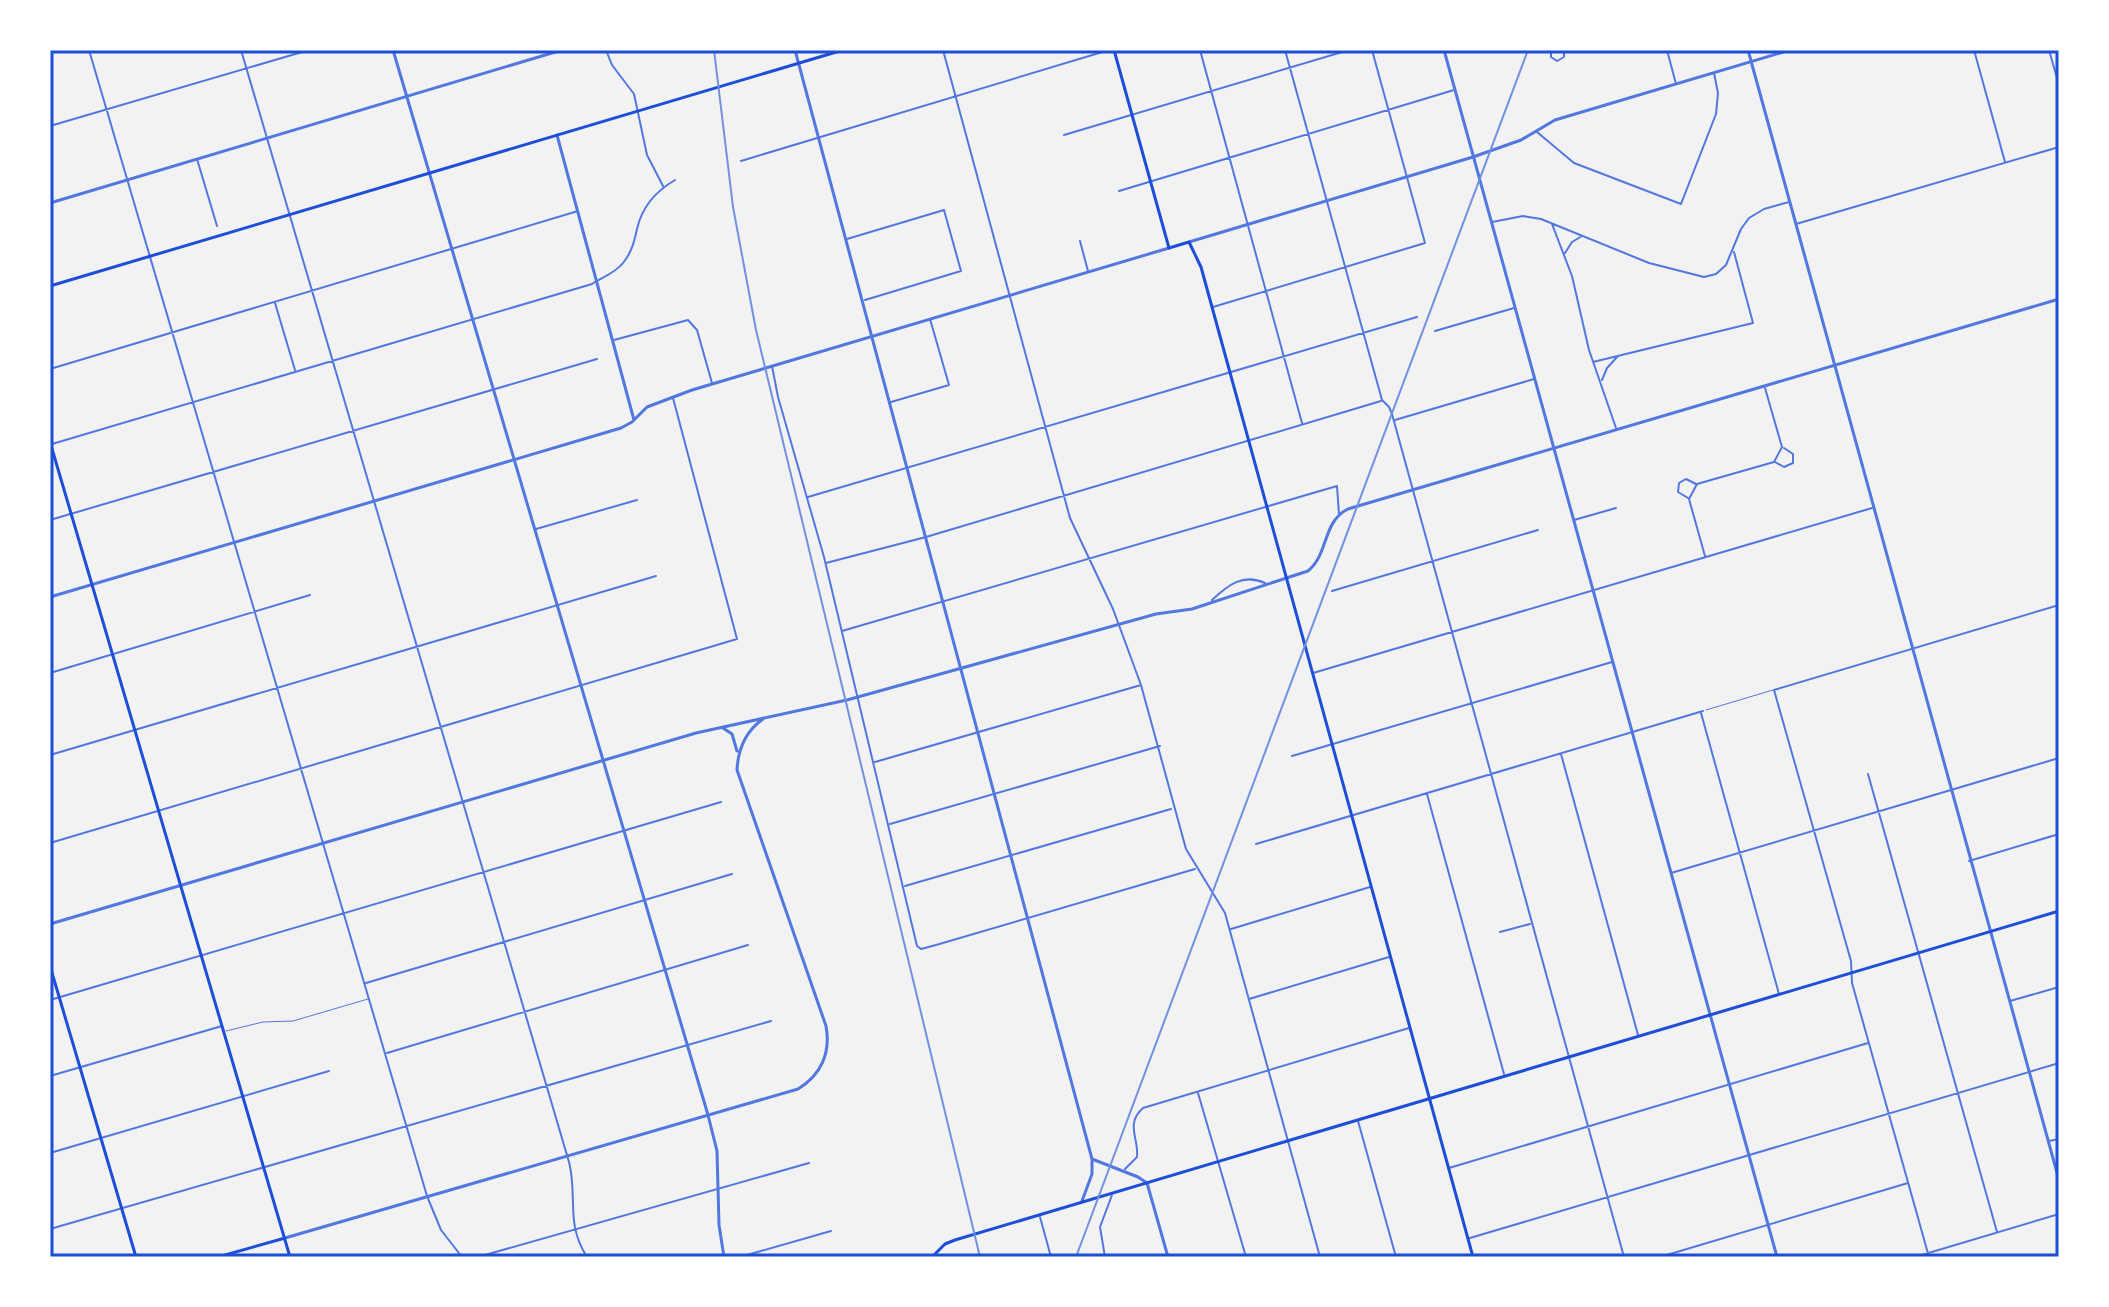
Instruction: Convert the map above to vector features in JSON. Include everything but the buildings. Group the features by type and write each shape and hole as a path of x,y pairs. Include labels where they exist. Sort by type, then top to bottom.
{"main road":[{"path":"50,286 843,50"},
{"path":"1112,50 1169,248 1189,242 1198,260 1473,1257"},
{"path":"50,444 290,1257"},
{"path":"932,1257 945,1244 955,1240 2059,911"},
{"path":"50,966 136,1257"},
{"path":"218,1257 285,1238"}],"street":[{"path":"89,50 427,1196 441,1230 462,1257"},
{"path":"241,50 567,1155 572,1178 574,1230 587,1257"},
{"path":"50,126 309,50"},
{"path":"393,50 708,1115 717,1151 719,1225 724,1257"},
{"path":"50,203 562,50"},
{"path":"606,50 612,65 630,86 639,111 647,155 663,187"},
{"path":"795,50 1092,1159 1092,1174 1081,1203"},
{"path":"943,50 1064,495 1088,560 1113,609 1141,685 1186,849 1222,907 1230,929 1320,1257"},
{"path":"741,161 1112,50"},
{"path":"1200,50 1302,424"},
{"path":"1285,50 1382,400 1389,407 1394,420 1624,1257"},
{"path":"1064,135 1349,50"},
{"path":"1212,307 1425,242 1372,50"},
{"path":"1444,50 1777,1257"},
{"path":"1551,50 1551,57 1557,61 1563,59 1564,51 1572,50"},
{"path":"1667,50 1676,84"},
{"path":"1748,50 2059,1180"},
{"path":"1189,242 1473,157 1521,140 1555,120 1790,50"},
{"path":"1974,50 2005,163"},
{"path":"2049,50 2059,85"},
{"path":"1536,131 1574,163 1681,204 1716,114 1718,93 1713,73"},
{"path":"1119,191 1456,90"},
{"path":"557,135 634,420"},
{"path":"1795,225 2059,147"},
{"path":"197,159 217,226"},
{"path":"50,444 597,281 616,271 627,258 641,217 651,199 675,180"},
{"path":"1491,222 1524,216 1551,223 1649,263 1697,277 1720,271 1749,218 1763,209 1789,202"},
{"path":"845,239 944,210 948,224 961,271 862,300"},
{"path":"50,369 578,211"},
{"path":"1551,223 1565,255 1593,362 1617,431"},
{"path":"1565,255 1572,242 1583,235"},
{"path":"1080,241 1089,271"},
{"path":"50,597 621,428 647,407 712,383 1169,248"},
{"path":"1593,362 1753,323 1733,251"},
{"path":"1646,271 1649,263"},
{"path":"50,924 720,727 857,697 1159,613 1207,605 1286,580 1313,567 1339,514 2059,299"},
{"path":"275,302 295,371"},
{"path":"1435,331 1515,308"},
{"path":"807,498 1417,317"},
{"path":"890,403 949,385 930,318"},
{"path":"613,341 682,320 691,322 697,330 712,383"},
{"path":"1601,382 1607,368 1619,355"},
{"path":"50,520 597,359"},
{"path":"772,366 778,397 826,563 917,946 921,949 1196,868"},
{"path":"1394,420 1534,379"},
{"path":"1705,557 1689,499 1678,492 1679,483 1686,479 1697,484 1774,462 1784,467 1793,463 1793,454 1782,447 1765,387"},
{"path":"50,843 737,639 673,396"},
{"path":"826,563 926,537 1382,400"},
{"path":"1774,462 1782,447"},
{"path":"1689,499 1697,484"},
{"path":"841,631 1337,486 1339,514"},
{"path":"534,529 637,500"},
{"path":"1573,521 1616,508"},
{"path":"1312,674 1872,508"},
{"path":"1332,591 1538,530"},
{"path":"50,755 656,576"},
{"path":"1207,605 1243,579 1256,579 1270,585"},
{"path":"50,673 310,595"},
{"path":"1928,1255 1869,1043 1851,961 1774,690 2059,605"},
{"path":"1292,756 1612,662"},
{"path":"873,762 1141,685"},
{"path":"1256,844 1702,711 1779,994"},
{"path":"738,755 753,727 775,715"},
{"path":"285,1238 800,1088 820,1069 828,1044 825,1022 739,781 738,755 732,734 720,727"},
{"path":"888,824 1160,746"},
{"path":"1561,753 1638,1035"},
{"path":"1670,873 2059,758"},
{"path":"1868,774 1997,1232"},
{"path":"1427,793 1504,1075"},
{"path":"50,1000 721,802"},
{"path":"903,886 1174,809"},
{"path":"1969,861 2059,834"},
{"path":"365,984 732,874"},
{"path":"1230,929 1370,887"},
{"path":"1500,932 1532,924"},
{"path":"386,1054 748,945"},
{"path":"1248,999 1389,957"},
{"path":"2009,1002 2059,987"},
{"path":"50,1229 771,1021"},
{"path":"50,1076 222,1026"},
{"path":"1124,1170 1138,1155 1132,1125 1139,1110 1409,1028"},
{"path":"1447,1169 1869,1043"},
{"path":"1467,1239 2059,1063"},
{"path":"50,1153 329,1071"},
{"path":"1197,1091 1246,1257"},
{"path":"1357,1119 1396,1257"},
{"path":"2048,1142 2059,1139"},
{"path":"1092,1159 1124,1170 1147,1183 1168,1257"},
{"path":"478,1257 809,1163"},
{"path":"1660,1257 1908,1183"},
{"path":"1105,1257 1100,1227 1112,1193"},
{"path":"1915,1257 2059,1214"},
{"path":"1039,1215 1051,1257"},
{"path":"740,1257 831,1231"}],"lane":[{"path":"1702,711 1774,690"},
{"path":"223,1032 263,1022 293,1021 369,998"}],"railway":[{"path":"714,50 733,207 756,330 980,1257"},
{"path":"1076,1257 1528,50"}]}
